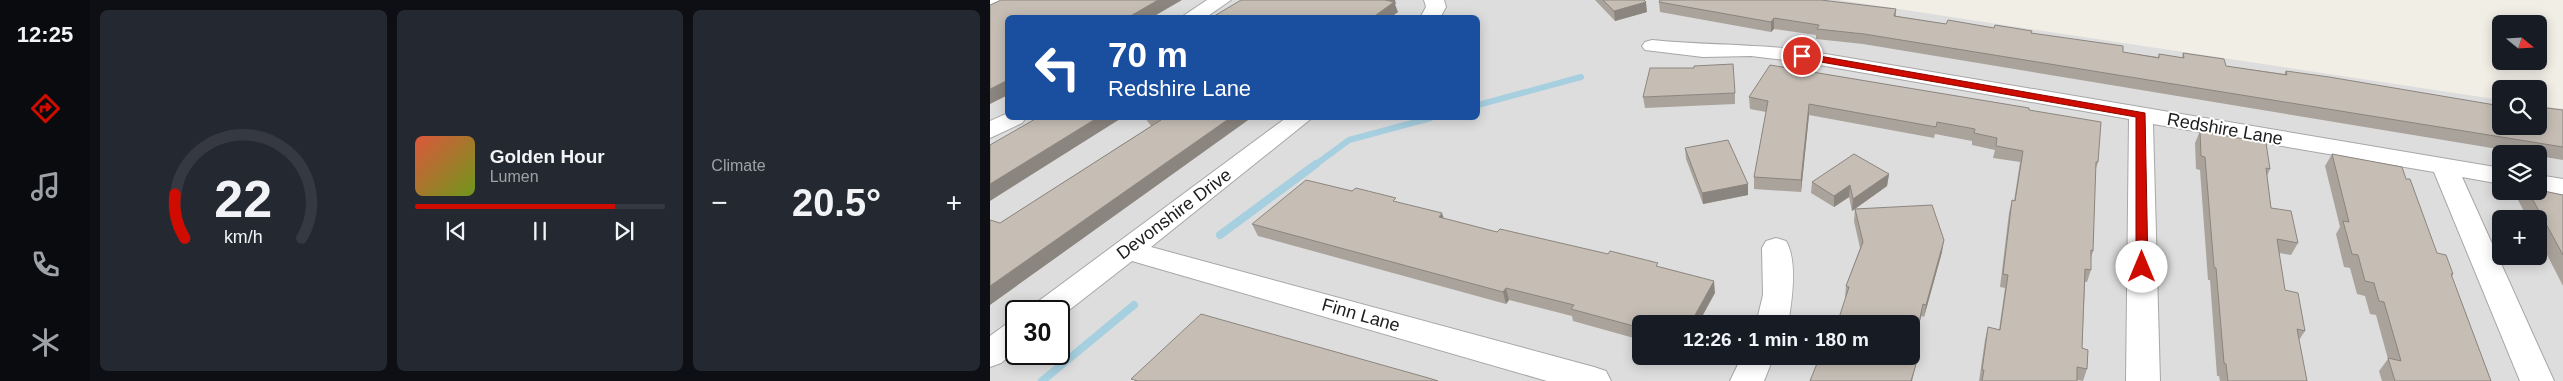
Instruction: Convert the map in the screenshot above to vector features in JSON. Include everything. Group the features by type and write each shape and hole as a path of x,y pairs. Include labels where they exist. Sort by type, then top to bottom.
{"street":[{"path":"990,3 996,0"},
{"path":"1195,15 1221,0"},
{"path":"1432,15 1437,5 1434,0"},
{"name":"Redshire Lane","path":"1652,46 1703,51 1751,50 1802,56 2492,174"},
{"path":"2141,115 2143,381"},
{"path":"990,131 1010,120"},
{"name":"Devonshire Drive","path":"1061,300 1297,120"},
{"path":"2444,166 2537,381"},
{"path":"2547,184 2563,187"},
{"path":"1774,315 1778,296 1776,248"},
{"name":"Finn Lane","path":"1127,250 1594,381"},
{"path":"990,354 1005,342"},
{"path":"1747,381 1754,365"}],"shaded area":[{"path":"990,0 1839,0 2492,99 2492,135 2547,135 2547,107 2563,109 2563,381 990,381"}],"building":[{"path":"1001,0 1158,0 1132,15 1005,15 1005,82 990,89 990,5"},
{"path":"1241,0 1385,0 1394,2 1376,15 1216,15"},
{"path":"1603,0 1644,0 1646,2 1614,11"},
{"path":"1660,0 1821,0 1896,9 1894,16 1946,24 1948,20 1994,28 1995,25 2032,31 2031,33 2123,46 2123,52 2159,58 2159,54 2184,58 2183,53 2224,59 2226,66 2287,75 2286,71 2329,77 2492,104 2492,135 2547,135 2547,108 2563,110 2563,147 1864,34 1817,29 1819,25 1774,18 1771,22 1659,2"},
{"path":"1733,64 1735,93 1643,97 1650,68 1694,68 1694,66"},
{"path":"1770,65 2029,108 2029,110 2101,122 2098,162 2096,162 2091,270 2085,269 2082,348 2088,350 2087,369 2077,367 2077,381 1982,381 1988,327 2000,330 2008,275 2003,274 2012,200 2015,201 2023,151 1996,146 1997,138 1974,133 1975,129 1937,122 1936,127 1809,104 1801,180 1754,177 1768,101 1749,97"},
{"path":"1034,120 1094,120 990,184 990,145"},
{"path":"1161,120 1227,120 990,286 990,220 1000,223"},
{"path":"2200,131 2266,143 2270,169 2266,168 2271,208 2291,211 2298,243 2277,239 2285,290 2298,293 2305,331 2297,329 2307,381 2228,381 2226,364 2224,363 2216,268 2214,267 2205,157 2201,156"},
{"path":"1728,140 1748,184 1702,193 1685,148"},
{"path":"1854,154 1889,174 1853,199 1850,185 1834,196 1812,182"},
{"path":"2332,154 2402,167 2406,179 2410,179 2437,253 2446,255 2453,274 2451,274 2491,381 2395,381 2388,358 2401,361 2384,302 2379,301 2374,283 2365,281 2358,255 2352,254 2343,221 2349,222"},
{"path":"1306,180 1352,191 1356,188 1396,198 1393,201 1442,213 1439,217 1497,232 1500,229 1608,254 1610,251 1658,263 1656,266 1714,281 1695,315 1632,315 1632,326 1571,309 1574,305 1506,288 1503,292 1252,224"},
{"path":"2547,192 2563,195 2563,255 2547,226 2547,210 2538,210 2533,200 2547,200"},
{"path":"1932,205 1944,240 1926,305 1923,304 1920,318 1920,315 1840,315 1849,287 1846,286 1863,242 1855,209"},
{"path":"1201,314 1438,381 1138,381 1131,379"},
{"path":"1816,365 1916,365 1911,381 1810,381"}],"waterway":[{"path":"1480,104 1581,77"},
{"path":"1315,165 1349,140 1424,120"},
{"path":"1220,235 1316,164"},
{"path":"1042,381 1134,305"}],"route":[{"path":"1802,56 2141,115 2142,267"}]}
